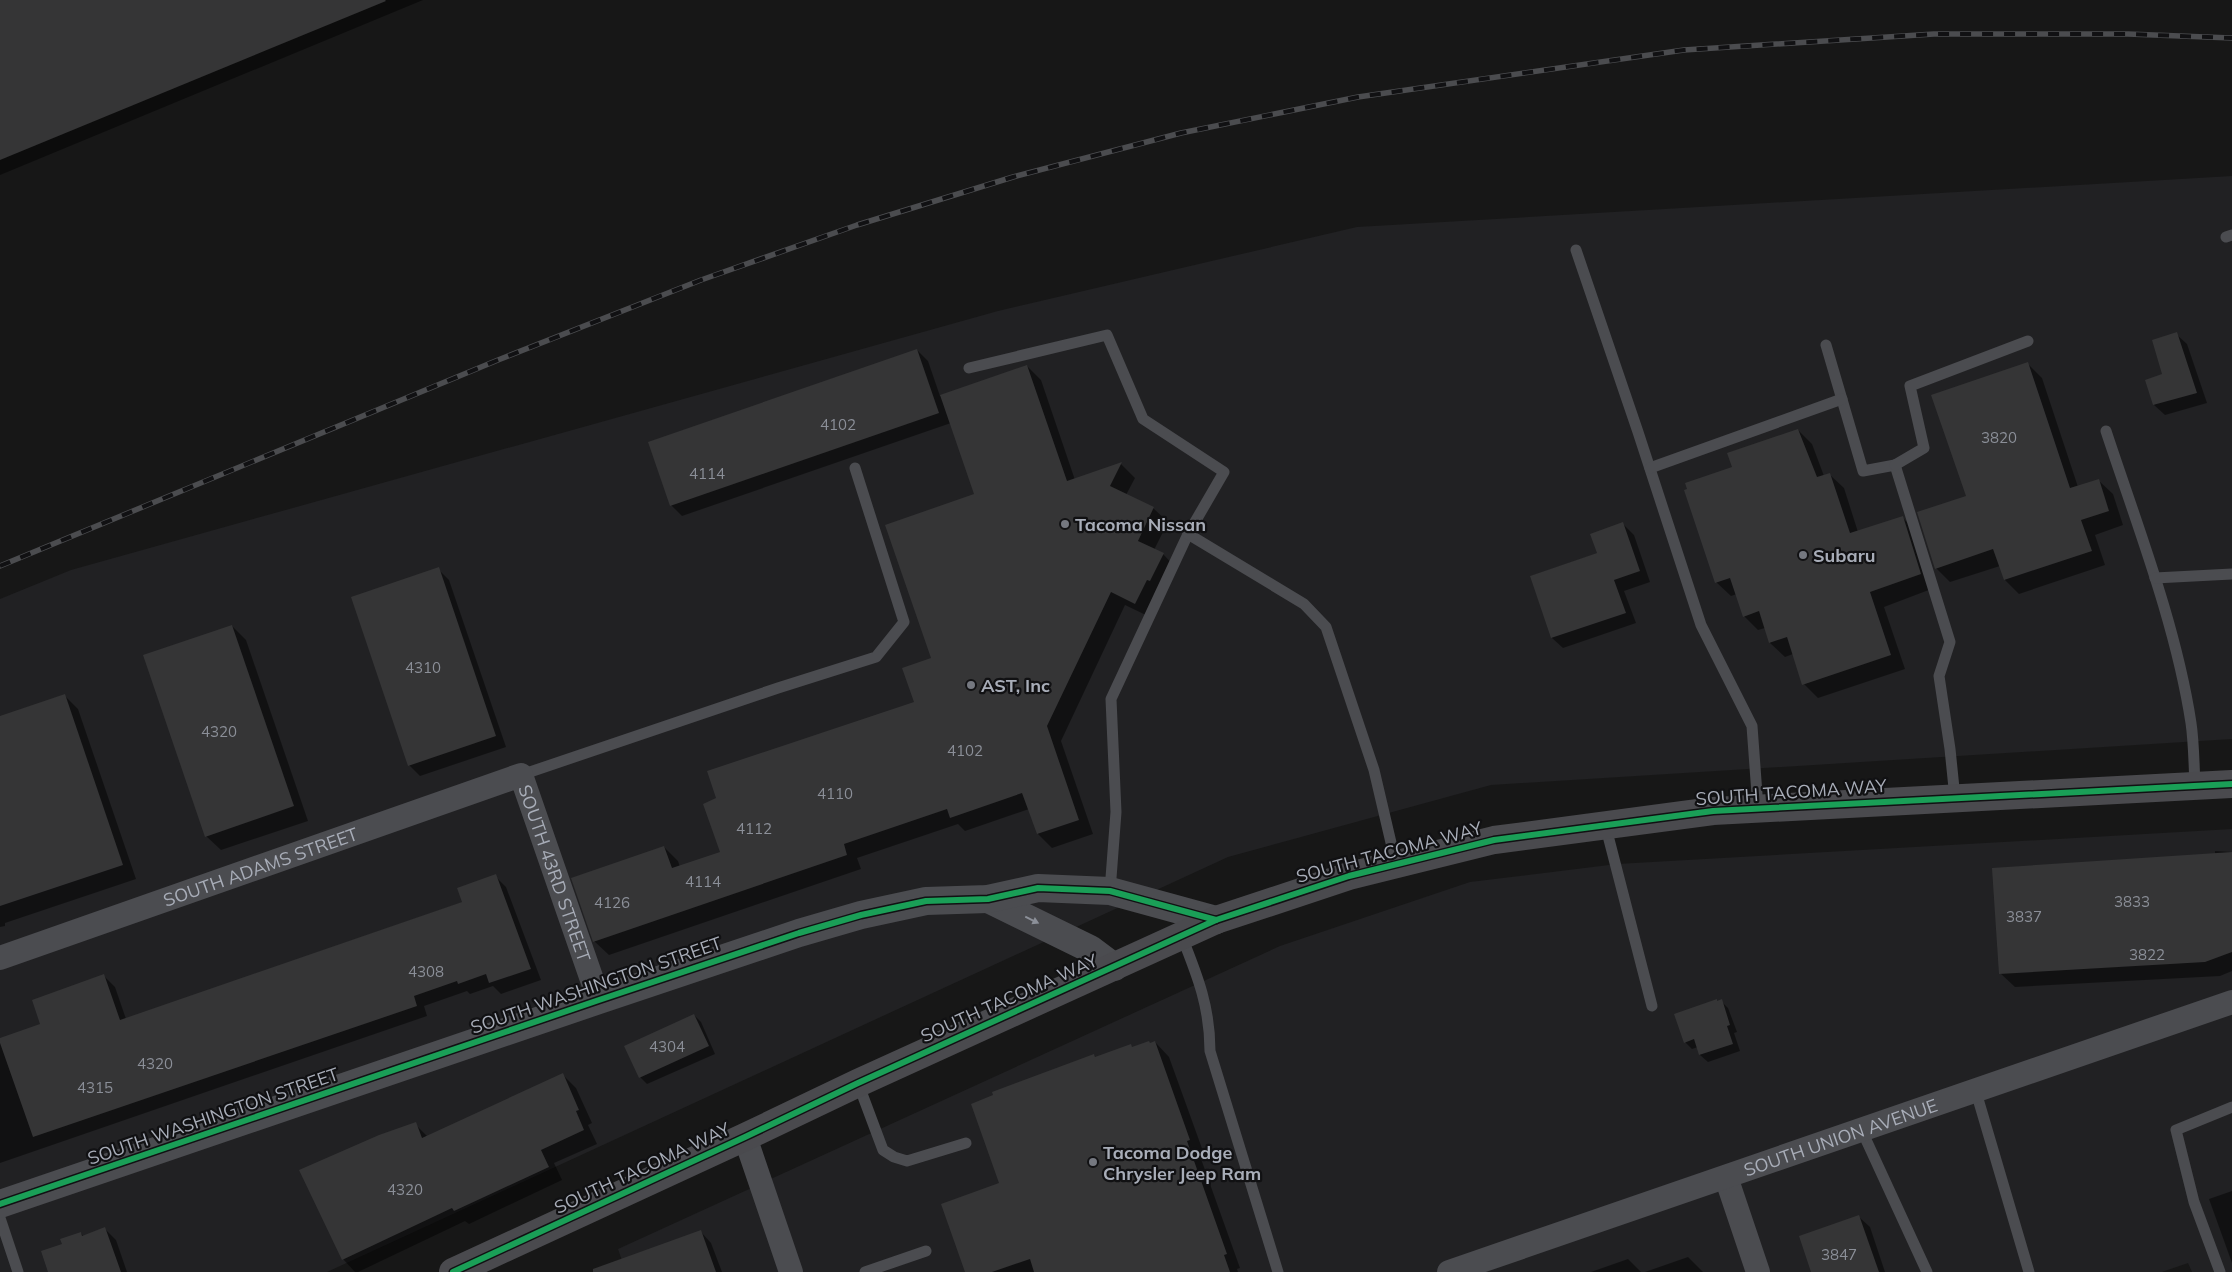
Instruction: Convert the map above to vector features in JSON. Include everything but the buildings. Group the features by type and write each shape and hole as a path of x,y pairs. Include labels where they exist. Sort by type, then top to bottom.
{"main road":[{"name":"SOUTH TACOMA WAY","path":"453,1272 745,1138 858,1083 1216,920 1305,890 1396,864 1494,840 1605,824 1758,808 2232,784"}],"street":[{"name":"SOUTH ADAMS STREET","path":"0,958 521,775"},
{"name":"SOUTH 43RD STREET","path":"521,775 599,1000"},
{"name":"SOUTH WASHINGTON STREET","path":"0,1204 599,1000 799,933 861,915 926,902 988,899 1038,888 1110,892 1216,920"},
{"name":"SOUTH WASHINGTON STREET","path":"988,899 1090,950 1114,967"},
{"name":"SOUTH UNION AVENUE","path":"1449,1272 1976,1092 2232,1002"},
{"path":"745,1138 791,1272"},
{"path":"1726,1177 1758,1272"}],"lane":[{"path":"1576,250 1701,625 1752,726 1758,808"},
{"path":"970,368 1107,335 1143,419 1224,472 1188,534 1111,699 1116,812 1110,892"},
{"path":"1826,345 1863,471 1895,465 1924,448 1910,386 2028,341"},
{"path":"1650,468 1842,399"},
{"path":"2106,432 2155,578 2177,659 2191,723 2195,787"},
{"path":"1895,465 1950,642 1939,676 1955,798"},
{"path":"521,775 876,657 904,622 855,468"},
{"path":"1188,534 1304,604 1326,627 1374,770 1396,864"},
{"path":"2155,578 2232,574"},
{"path":"1605,824 1652,1006"},
{"path":"1182,937 1202,987 1210,1025 1210,1051 1278,1272"},
{"path":"858,1083 883,1150 894,1158 908,1161 966,1143"},
{"path":"1976,1092 2029,1272"},
{"path":"2220,1272 2194,1202 2176,1130 2232,1107"},
{"path":"1862,1131 1927,1272"},
{"path":"0,1218 18,1272"},
{"path":"866,1272 926,1251"}],"shaded area":[{"path":"2232,176 2232,739 1491,785 1228,857 327,1272 0,1272 0,599 71,570 998,311 1357,227"},
{"path":"2232,829 2232,1272 2192,1272 2188,1263 2162,1272 626,1272 618,1249 1280,946 1470,882 1617,864"}],"railway":[{"path":"0,566 498,360 701,280 857,225 1013,177 1181,133 1358,97 1684,50 1934,34 2128,34 2232,38"}],"cycle path":[{"path":"453,1272 858,1083 1216,920 1349,876 1494,840 1713,811 2232,784"},
{"path":"0,1204 599,1000 799,933 861,915 926,901 988,899 1038,888 1110,891 1216,920"}],"place":[{"name":"Tacoma Nissan","path":"1065,524"},
{"name":"Subaru","path":"1803,555"},
{"name":"AST, Inc","path":"971,685"},
{"name":"Tacoma Dodge Chrysler Jeep Ram","path":"1093,1162"}]}
